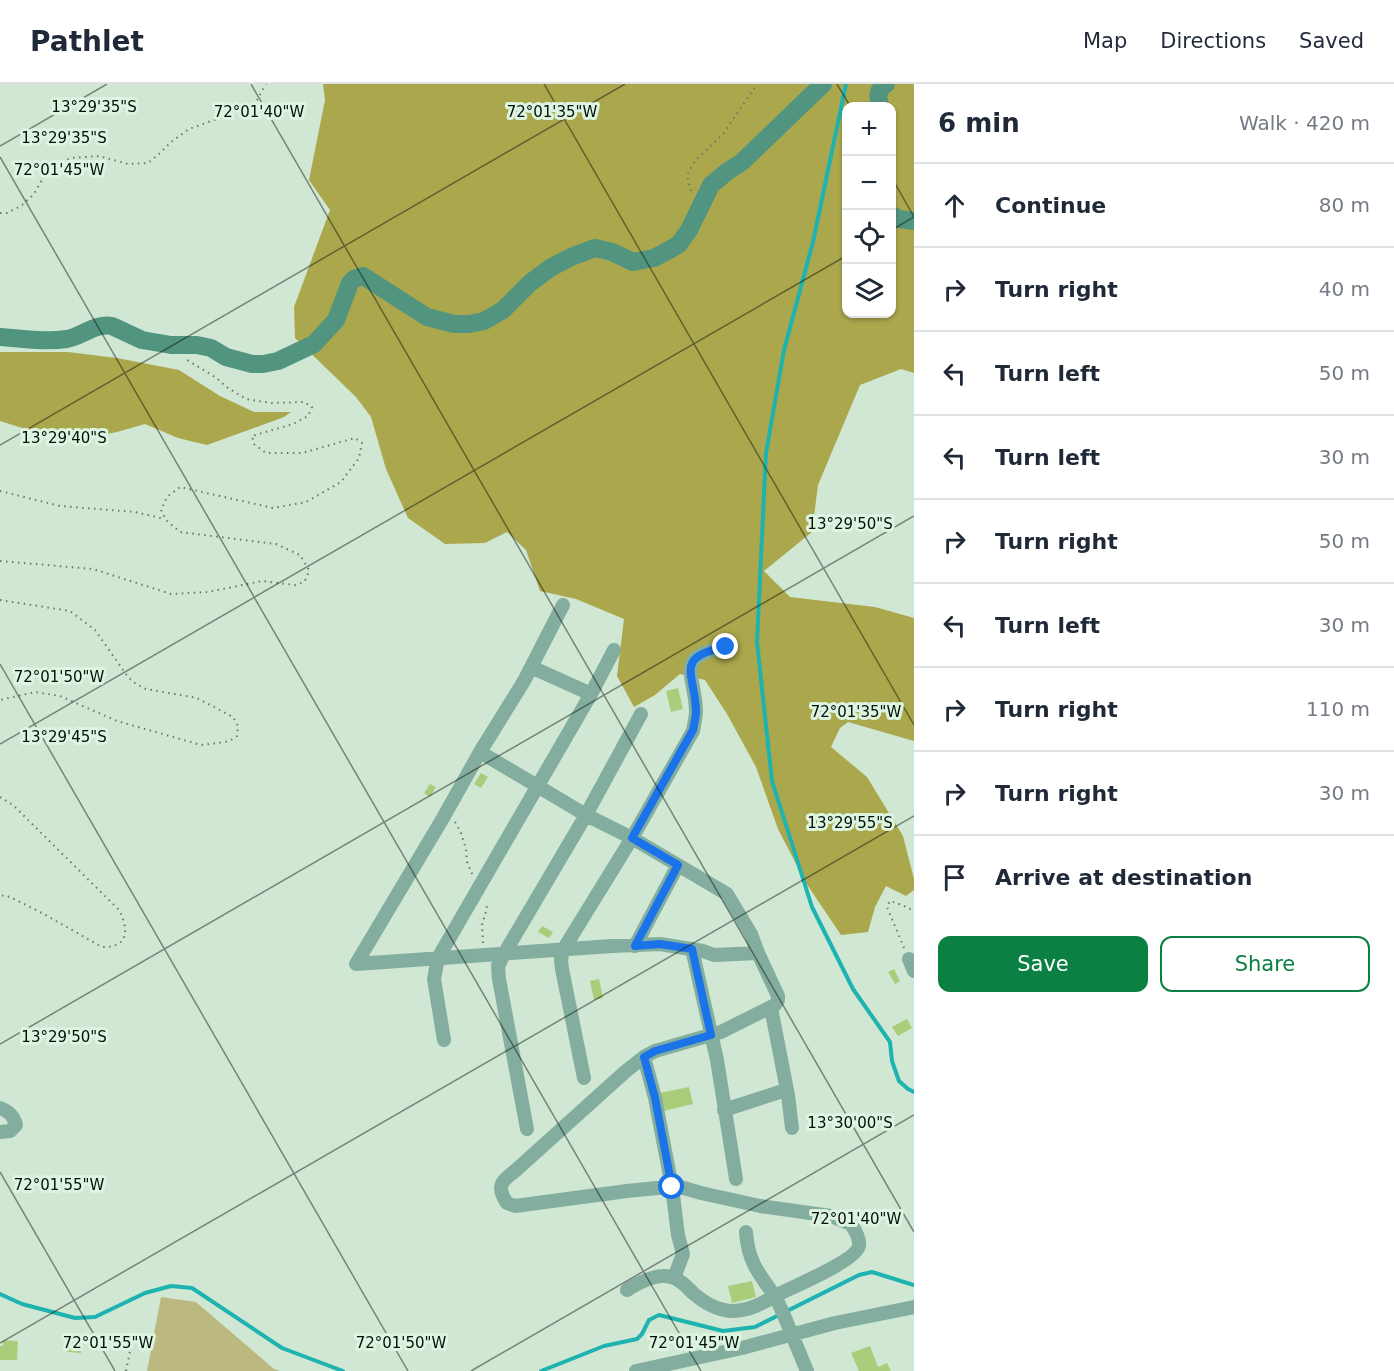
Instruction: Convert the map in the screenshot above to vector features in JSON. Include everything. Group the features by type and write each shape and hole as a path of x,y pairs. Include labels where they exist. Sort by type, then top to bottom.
{"street":[{"path":"0,337 49,340 69,338 107,325 142,340 171,345 197,345 211,348 226,357 252,364 263,364 278,361 314,344 336,320 350,283 363,276 428,317 454,324 484,321 502,310 530,283 550,268 571,257 595,248 612,252 633,262 654,258 679,244 696,218 711,185 742,162 823,84"},
{"path":"879,102 878,93 880,88 886,84"},
{"path":"896,218 914,221"},
{"path":"563,606 531,667 356,964 660,944 704,951 714,955 758,953"},
{"path":"584,1078 562,969 563,950 632,838 693,730 696,713 690,667 696,657 708,651 726,647"},
{"path":"444,1040 434,979 438,958 539,787 614,650"},
{"path":"531,667 591,694"},
{"path":"527,1129 498,966 641,714"},
{"path":"480,752 727,894 751,934 778,996 776,1005 721,1032 655,1051 644,1057 506,1177 501,1183 501,1192 507,1203 515,1206 677,1186 701,1194 760,1206 831,1216 851,1224 859,1242 856,1253 824,1273 743,1311 722,1309 706,1304 675,1278 669,1276 641,1281 627,1290"},
{"path":"635,946 678,865"},
{"path":"692,949 717,1060 736,1179"},
{"path":"771,1008 792,1128"},
{"path":"644,1057 655,1098 683,1254 675,1278"},
{"path":"724,1110 786,1090"},
{"path":"0,1108 11,1114 16,1125 10,1131 0,1132"},
{"path":"746,1232 754,1266 775,1296 807,1371"},
{"path":"636,1371 742,1348 835,1323 914,1307"}],"path":[{"path":"0,213 6,213 21,206 34,194 46,173 54,166 71,158 99,156 128,164 148,163 189,129 247,108 256,102 266,84"},
{"path":"691,192 687,175 695,161 723,134 757,84"},
{"path":"0,561 93,569 171,594 208,592 262,581 295,585 304,582 309,570 300,555 276,544 180,532 166,520 161,510 167,497 180,487 273,508 306,502 341,482 359,458 362,443 355,438 302,453 266,453 254,444 252,436 292,424 308,416 312,407 304,402 271,403 246,399 186,359"},
{"path":"0,491 60,506 135,512 166,520"},
{"path":"0,600 70,611 95,630 128,677 136,684 146,689 197,698 233,717 238,726 237,735 225,742 201,745 117,721 60,696 35,692 0,700"},
{"path":"0,797 13,805 119,910 124,919 125,936 120,943 111,948 102,947 42,913 10,897 0,895"},
{"path":"911,965 887,907 890,901 914,911"},
{"path":"126,1371 134,1331"}],"shaded area":[{"path":"323,84 914,84 914,373 901,369 860,385 818,485 812,532 764,571 790,597 875,607 914,618 914,741 848,722 840,728 831,747 867,777 903,836 914,879 914,890 906,896 886,886 875,907 868,932 841,935 806,883 778,829 756,767 705,680 680,674 655,695 634,707 617,676 624,619 576,599 540,591 526,550 507,532 485,543 445,544 408,518 386,469 371,417 356,397 295,338 294,307 330,210 309,180 325,100"},
{"path":"0,352 68,352 117,358 179,370 220,396 254,412 291,412 284,417 207,445 178,438 145,424 78,440 42,434 0,421"},
{"path":"161,1297 196,1302 274,1369 280,1371 147,1371"}],"building":[{"path":"678,688 683,709 671,712 666,691"},
{"path":"481,773 488,777 481,788 474,784"},
{"path":"430,784 436,787 430,797 424,793"},
{"path":"542,926 553,932 549,938 538,932"},
{"path":"894,969 900,981 895,984 888,972"},
{"path":"599,979 603,998 594,1000 590,981"},
{"path":"907,1019 912,1028 898,1036 892,1027"},
{"path":"689,1087 693,1104 664,1111 660,1093"},
{"path":"752,1281 756,1297 732,1303 728,1286"},
{"path":"3,1340 18,1341 17,1360 0,1360 0,1346 3,1346"},
{"path":"68,1340 82,1340 81,1353 67,1352"},
{"path":"870,1346 878,1367 887,1363 891,1371 859,1371 851,1353"}],"waterway":[{"path":"846,84 813,242 784,350 766,453 757,642 772,781 812,907 853,989 890,1042 892,1061 899,1081 914,1092"},
{"path":"541,1371 604,1346 637,1339 649,1320 659,1315 723,1331 755,1327 859,1275 872,1272 914,1285"},
{"path":"0,1294 22,1304 75,1318 95,1317 145,1293 171,1286 192,1288 282,1348 343,1371"}],"route":[{"path":"672,1187 655,1098 644,1057 655,1051 711,1035 692,949 660,944 635,946 678,865 632,838 693,730 696,713 690,667 696,657 708,651 726,647"}]}
